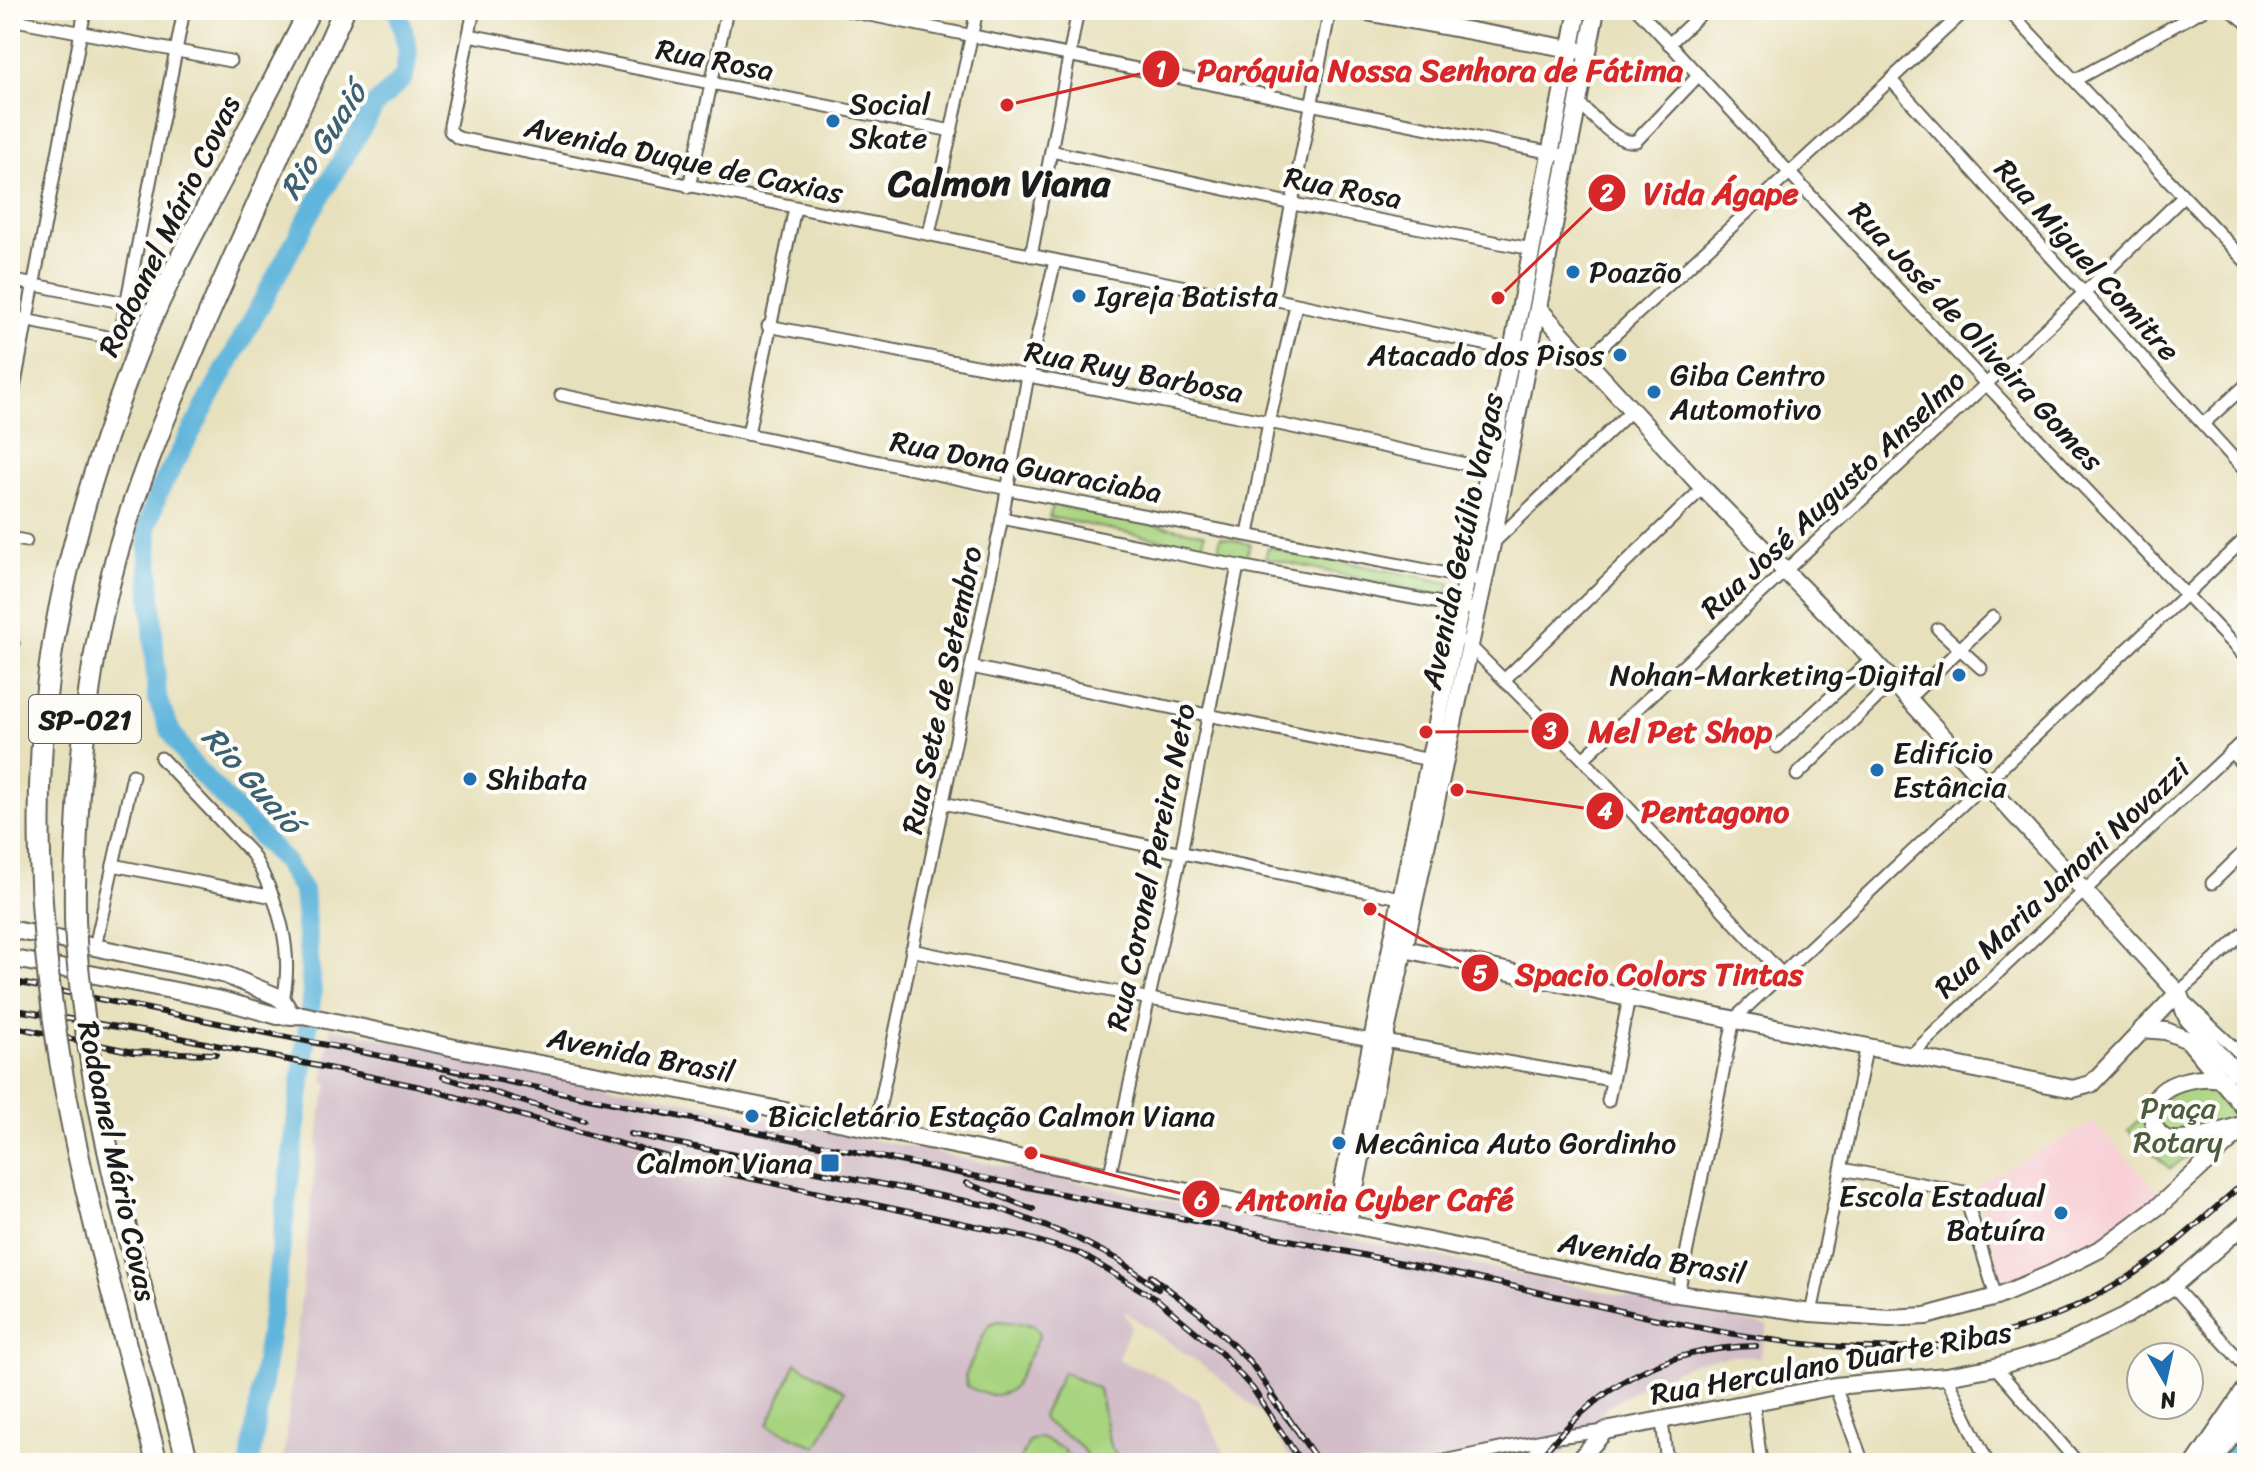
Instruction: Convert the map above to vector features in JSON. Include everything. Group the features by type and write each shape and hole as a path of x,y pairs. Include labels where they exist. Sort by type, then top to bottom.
{"highway":[{"name":"Rodoanel Mário Covas","path":"157,1463 77,1149 59,1051 47,956 42,873 41,763 47,682 67,576 110,426 137,354 176,266 310,10"},
{"name":"Rodoanel Mário Covas","path":"188,1463 108,1154 84,1018 77,962 74,882 85,720 96,647 115,560 137,489 175,394 344,10"}],"main road":[{"path":"1355,10 1588,52"},
{"name":"Avenida Getúlio Vargas","path":"1378,1041 1405,949 1539,309 1578,10"},
{"name":"Avenida Getúlio Vargas","path":"1342,1222 1378,1041 1400,898 1532,249 1559,154 1578,103 1596,10"},
{"path":"1539,309 1703,488 1872,659 2180,996 2181,1008 2241,1090 2247,1111"},
{"path":"1532,342 1551,337 1564,338"},
{"path":"1400,898 1402,907 1398,938 1400,946 1405,949 2073,1089 2091,1084 2142,1029 2180,996"},
{"name":"Avenida Brasil","path":"10,929 226,975 264,989 289,1012"},
{"name":"Avenida Brasil","path":"10,958 1342,1222 1678,1294 1811,1313 1889,1318 1926,1316 1996,1297 2051,1274 2131,1229 2247,1124"},
{"path":"2142,1029 2166,1031 2188,1040 2223,1080"},
{"path":"2241,1090 2215,1077 2176,1085 2161,1094 2153,1109 2156,1130 2162,1137 2181,1139 2247,1124"},
{"name":"Rua Herculano Duarte Ribas","path":"1605,1431 1835,1386 1946,1376 1995,1367 2056,1349 2125,1316 2173,1286 2247,1222"},
{"path":"2195,1463 2247,1387"},
{"path":"2213,1463 2247,1414"},
{"path":"1581,1460 1605,1431"}],"street":[{"path":"10,410 85,10"},
{"path":"122,325 184,10"},
{"path":"469,35 474,10"},
{"path":"689,187 727,10"},
{"path":"845,10 1559,154"},
{"path":"929,234 977,10"},
{"path":"1031,256 1078,10"},
{"path":"1273,299 1330,10"},
{"name":"Rua José de Oliveira Gomes","path":"1638,10 2247,659"},
{"path":"1669,44 1705,10"},
{"path":"1585,362 1966,10"},
{"path":"2008,10 2247,263"},
{"path":"2075,80 2203,10"},
{"path":"2231,10 2247,23"},
{"path":"10,19 230,61"},
{"name":"Rua Rosa","path":"469,35 952,131"},
{"name":"Avenida Duque de Caxias","path":"469,35 450,125 450,131 458,138 1205,291 1273,299 1512,350"},
{"path":"1578,103 1621,139 1636,141 1699,75"},
{"name":"Rua Miguel Comitre","path":"1891,80 2247,473"},
{"name":"Rua Rosa","path":"1051,151 1293,204 1532,249"},
{"name":"Rua José Augusto Anselmo","path":"1583,759 2183,197"},
{"path":"748,434 768,326 795,208"},
{"name":"Rua Sete de Setembro","path":"875,1129 1008,489 1028,376 1055,261"},
{"path":"10,280 126,303"},
{"path":"1248,535 1269,422 1296,305"},
{"path":"10,317 107,337"},
{"name":"Rua Ruy Barbosa","path":"768,326 1269,422 1489,469"},
{"path":"1512,350 1532,342"},
{"path":"2203,424 2247,384"},
{"name":"Rua Dona Guaraciaba","path":"561,395 1008,489 1483,581"},
{"path":"1492,544 1631,411"},
{"path":"1505,679 1703,488"},
{"path":"1002,518 1478,610"},
{"path":"1678,1294 1734,1019 2247,537"},
{"path":"10,538 26,541"},
{"name":"Rua Coronel Pereira Neto","path":"1109,1178 1181,853 1238,566"},
{"path":"1908,699 1993,617"},
{"path":"1938,629 1981,668"},
{"path":"1454,635 1470,644 1583,759 1782,974"},
{"path":"1777,747 1872,659"},
{"path":"971,667 1430,760"},
{"path":"1797,775 1893,682"},
{"name":"Rua Maria Janoni Novazzi","path":"1911,1055 2247,737"},
{"path":"2231,752 2247,769"},
{"path":"161,758 252,854 273,897 286,954 289,1012"},
{"path":"95,947 133,775"},
{"path":"943,803 1400,898"},
{"path":"2212,883 2247,849"},
{"path":"113,865 273,897"},
{"path":"2247,930 2180,996 2247,1060"},
{"path":"911,950 1150,999 1611,1080"},
{"path":"1608,1101 1629,998"},
{"path":"1811,1313 1867,1045"},
{"path":"1842,1169 1964,1192 1996,1297"},
{"path":"2173,1286 2247,1368"},
{"path":"1995,1367 2078,1463"},
{"path":"1946,1376 1988,1463"},
{"path":"1835,1386 1863,1463"},
{"path":"1753,1401 1761,1463"},
{"path":"1662,1421 1667,1463"},
{"name":"Rua Herculano Duarte Ribas","path":"1434,1463 1605,1431"},
{"path":"1528,1463 1543,1441"}],"shaded area":[{"path":"331,1028 1768,1326 1759,1358 1736,1355 1699,1361 1648,1382 1607,1407 1553,1463 1293,1463 1262,1414 1216,1375 1124,1311 1131,1326 1117,1360 1152,1373 1199,1400 1229,1463 283,1463 321,1113 329,1083 323,1082"},
{"name":"Escola Estadual Batuíra","path":"2093,1122 2160,1193 2113,1233 2086,1250 2005,1288 1978,1184"}],"green space":[{"path":"1053,505 1205,534 1202,548 1049,517"},
{"path":"1220,537 1250,544 1246,559 1218,553"},
{"path":"1268,547 1450,583 1446,597 1265,558"},
{"name":"Praça Rotary","path":"2209,1069 2241,1088 2247,1111 2170,1169 2128,1130 2159,1101"},
{"path":"998,1321 1034,1325 1039,1337 1013,1388 990,1395 967,1386 965,1376 986,1330"},
{"path":"796,1363 845,1391 817,1447 768,1425"},
{"path":"1063,1372 1099,1389 1110,1446 1122,1463 1089,1463 1077,1443 1044,1421 1042,1416"},
{"path":"1039,1437 1062,1448 1074,1463 1019,1463 1029,1441"}],"waterway":[{"name":"Rio Guaió","path":"250,1463 275,1295 312,993 303,890 283,860 190,762 170,730 157,698 147,527 158,493 311,212 376,104 404,77 408,51 398,10"},
{"path":"2228,1463 2247,1437"}],"railway":[{"path":"10,981 1151,1211 1695,1327 1802,1344 1907,1348 1984,1338 2037,1322 2089,1300 2137,1272 2247,1180"},
{"path":"10,1009 171,1036 421,1087 720,1172 1018,1235 1081,1254 1158,1300 1221,1353 1253,1389 1302,1463"},
{"path":"10,1026 133,1052 216,1054"},
{"path":"443,1077 584,1120"},
{"path":"630,1134 996,1207 1078,1239 1119,1260 1158,1289"},
{"path":"966,1183 1033,1209"},
{"path":"1151,1276 1201,1314 1251,1363 1319,1463"},
{"path":"1536,1463 1582,1413 1632,1377 1689,1354 1756,1346"},
{"path":"1270,1397 1300,1434"}],"place":[{"name":"Paróquia Nossa Senhora de Fátima","path":"1007,105"},
{"name":"Social Skate","path":"833,121"},
{"name":"Poazão","path":"1573,272"},
{"name":"Igreja Batista","path":"1079,296"},
{"name":"Vida Ágape","path":"1498,298"},
{"name":"Atacado dos Pisos","path":"1620,355"},
{"name":"Giba Centro Automotivo","path":"1654,392"},
{"name":"Nohan-Marketing-Digital","path":"1959,675"},
{"name":"Mel Pet Shop","path":"1426,732"},
{"name":"Edifício Estância","path":"1877,770"},
{"name":"Shibata","path":"470,779"},
{"name":"Pentagono","path":"1457,790"},
{"name":"Spacio Colors Tintas","path":"1370,909"},
{"name":"Bicicletário Estação Calmon Viana","path":"752,1116"},
{"name":"Mecânica Auto Gordinho","path":"1339,1143"},
{"name":"Antonia Cyber Café","path":"1031,1153"},
{"name":"Calmon Viana","path":"830,1163"},
{"name":"Escola Estadual Batuíra","path":"2061,1213"}],"district":[{"name":"Calmon Viana","path":"999,183"}]}
